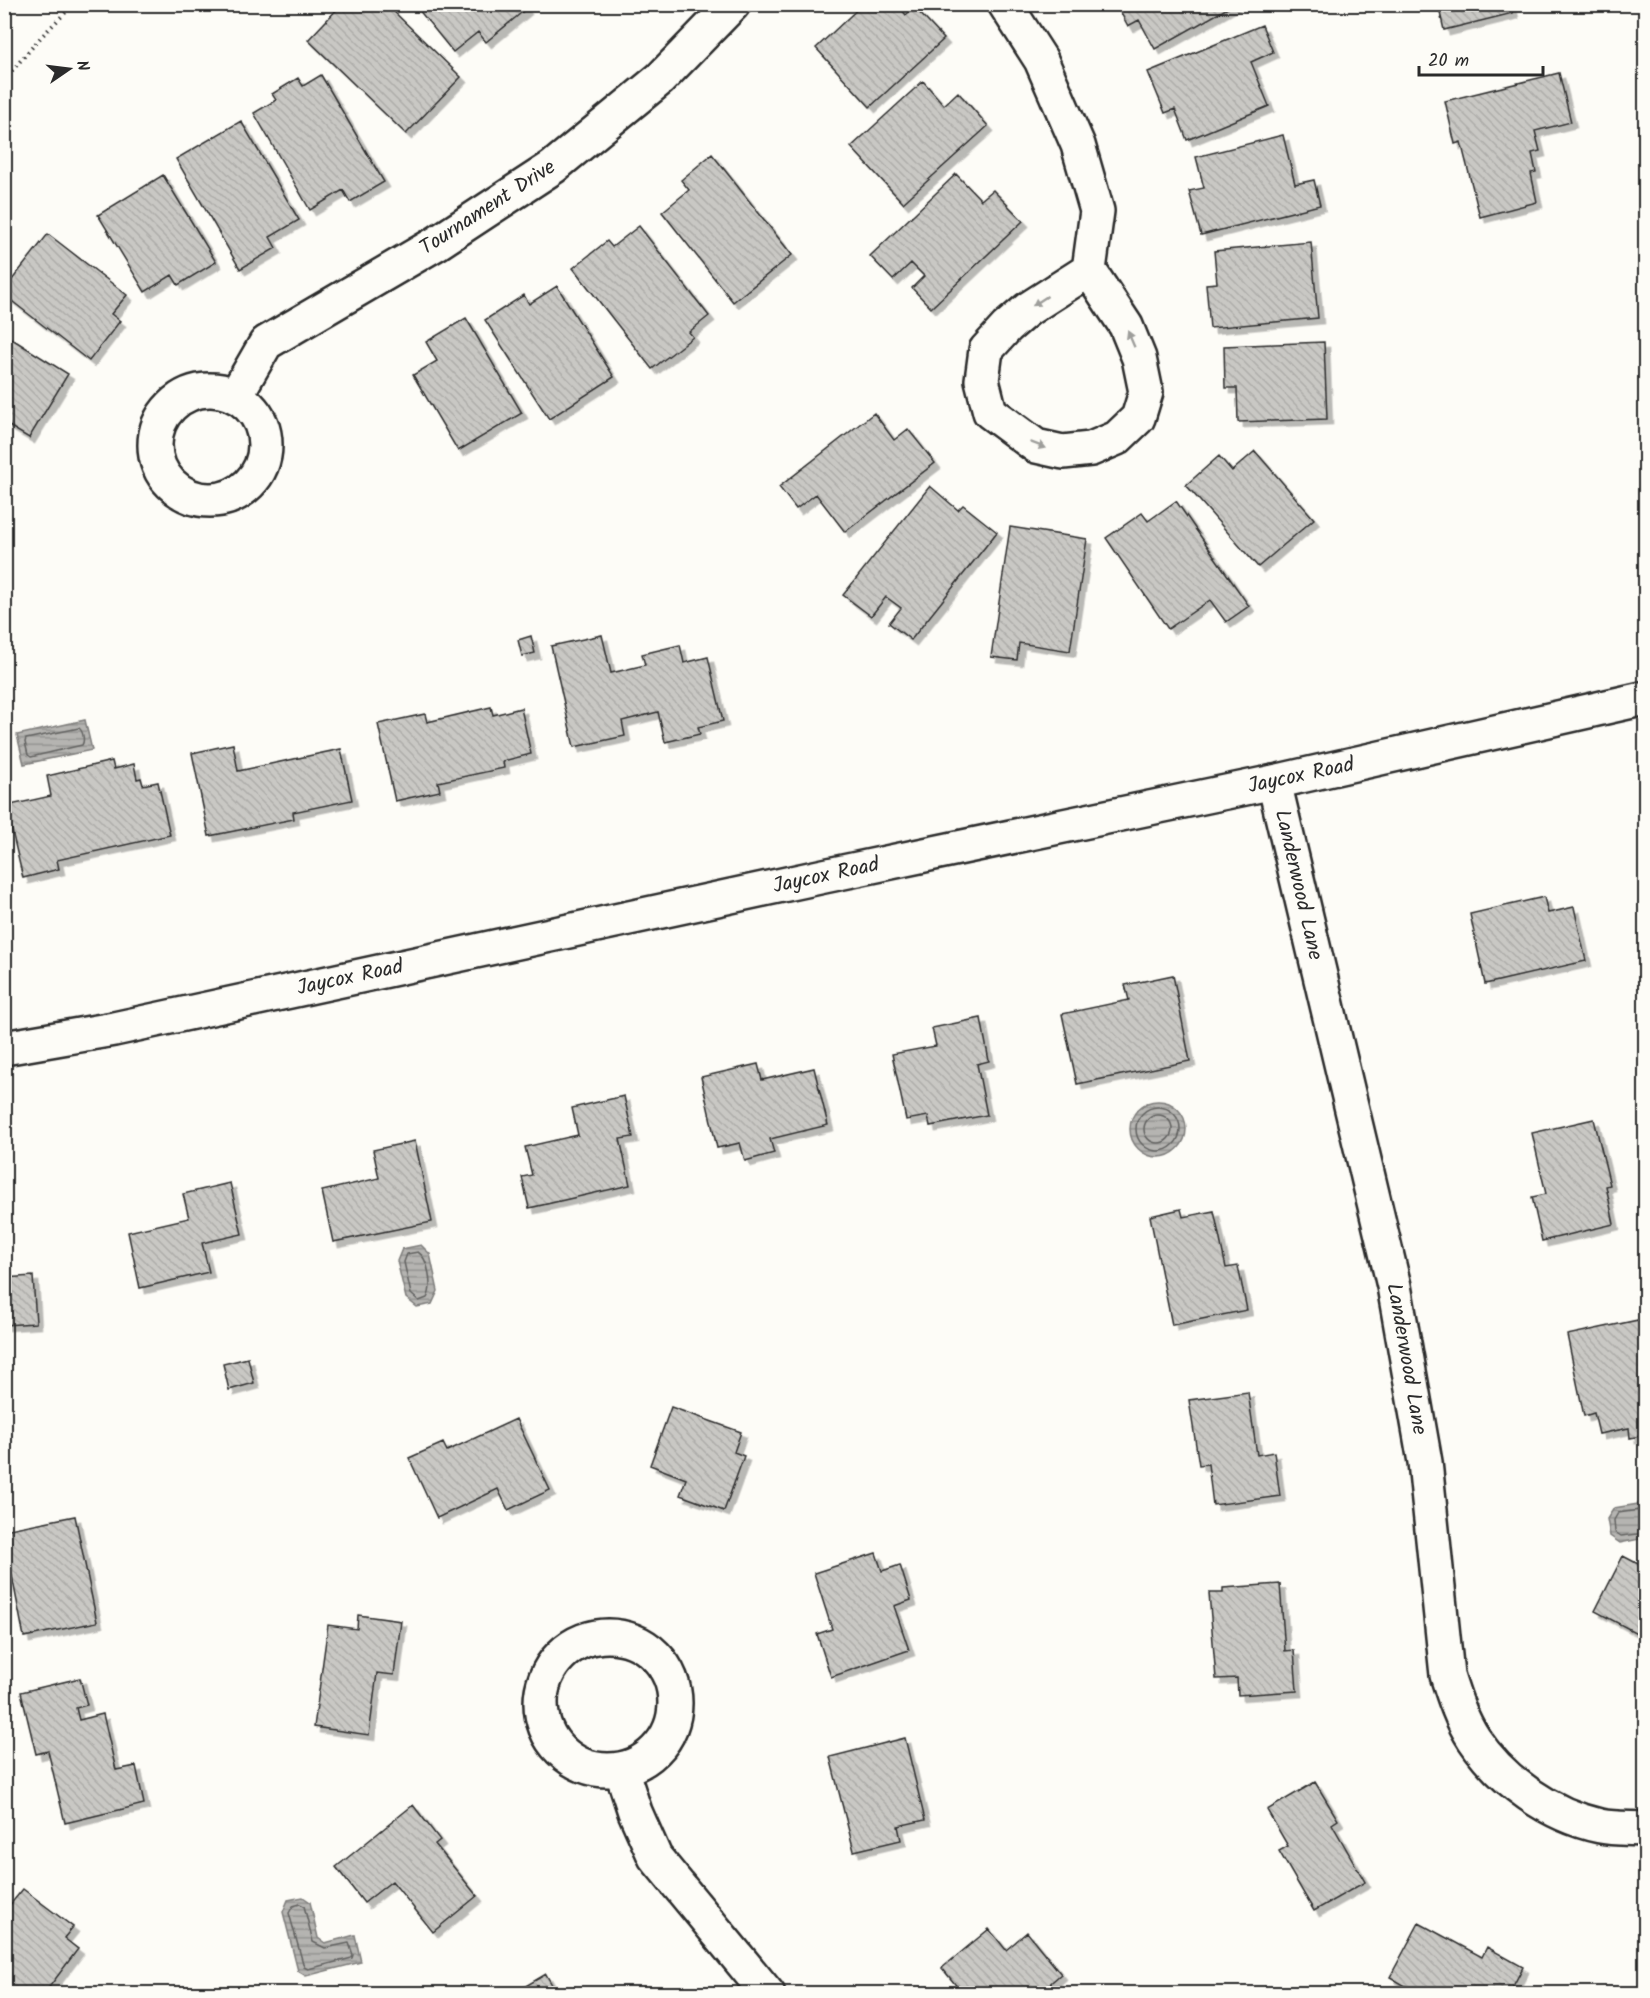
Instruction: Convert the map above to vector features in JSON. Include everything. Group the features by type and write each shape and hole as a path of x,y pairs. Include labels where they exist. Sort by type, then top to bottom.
{"street":[{"name":"Tournament Drive","path":"236,395 266,344 437,243 553,167 660,79 733,4"},
{"path":"1005,4 1041,60 1078,145 1097,211 1089,270 1126,326 1139,358 1146,392 1138,418 1118,438 1091,449 1063,452 1036,446 990,412 982,380 986,350 1028,309 1089,270"},
{"name":"Jaycox Road","path":"4,1048 126,1026 1274,782 1646,698"},
{"name":"Landerwood Lane","path":"1274,782 1394,1286 1425,1462 1447,1675 1457,1708 1474,1739 1508,1779 1551,1808 1600,1826 1646,1829"},
{"path":"605,1636 626,1638 644,1646 660,1659 670,1676 675,1696 674,1716 668,1735 656,1750 640,1763 621,1769 601,1770 582,1765 564,1754 551,1739 543,1720 541,1700 545,1681 554,1663 568,1648 586,1639 605,1636"},
{"path":"621,1769 635,1812 655,1857 768,1994"}],"path":[{"path":"4,80 40,37 74,4"}],"water":[{"path":"85,720 92,750 24,764 17,735"},
{"path":"1158,1101 1169,1103 1178,1109 1184,1118 1186,1129 1184,1140 1178,1149 1169,1155 1158,1157 1147,1155 1138,1149 1132,1140 1130,1129 1132,1118 1138,1109 1147,1103"},
{"path":"421,1245 430,1254 438,1291 432,1304 417,1307 406,1298 397,1261 402,1249"},
{"path":"1645,1503 1645,1538 1620,1543 1610,1536 1607,1519 1614,1508"},
{"path":"303,1897 310,1902 318,1938 325,1943 355,1935 361,1962 306,1976 298,1971 283,1912 288,1900"}],"building":[{"path":"342,4 386,4 461,77 406,134 308,40"},
{"path":"414,4 522,4 526,9 486,42 478,32 453,52"},
{"path":"863,4 897,4 906,15 914,7 944,39 870,107 816,48"},
{"path":"1116,4 1235,4 1155,49 1139,20 1128,26"},
{"path":"1438,4 1511,4 1513,13 1444,30"},
{"path":"1262,25 1273,52 1251,62 1269,106 1187,140 1175,109 1165,113 1148,72"},
{"path":"1559,73 1571,122 1535,131 1540,151 1532,153 1536,172 1531,173 1537,202 1480,217 1461,142 1455,144 1445,101"},
{"path":"321,75 384,182 350,202 343,190 310,210 254,113 276,100 272,94 298,78 303,86"},
{"path":"923,81 944,105 958,92 988,126 903,203 851,147"},
{"path":"241,121 299,220 270,237 276,248 240,269 176,159"},
{"path":"1283,135 1295,184 1314,180 1320,205 1201,235 1189,191 1204,188 1196,157"},
{"path":"712,154 792,255 733,302 662,212 689,190 681,180"},
{"path":"956,174 981,200 993,190 1023,221 931,308 912,288 924,276 911,263 893,280 870,256"},
{"path":"163,175 216,262 178,285 172,275 145,292 98,215"},
{"path":"639,226 709,316 689,332 693,337 652,369 573,268 607,241 612,247"},
{"path":"48,234 127,295 111,314 120,321 89,361 4,295 4,290"},
{"path":"1311,242 1318,318 1210,328 1206,284 1217,283 1214,251"},
{"path":"557,286 614,377 549,419 485,320 524,295 529,304"},
{"path":"466,318 522,413 458,451 413,375 437,361 426,342"},
{"path":"4,334 68,374 29,438 4,423"},
{"path":"1324,342 1327,419 1238,422 1237,388 1225,388 1224,346"},
{"path":"874,413 894,440 908,429 935,463 845,532 816,494 796,509 779,487"},
{"path":"1255,451 1314,519 1258,567 1186,485 1219,456 1232,471"},
{"path":"930,486 958,510 963,505 997,532 911,640 889,623 901,608 886,597 871,616 843,595"},
{"path":"1176,501 1249,606 1226,622 1210,600 1168,629 1106,538 1142,513 1148,521"},
{"path":"1010,527 1087,539 1070,651 1019,643 1017,660 991,657"},
{"path":"602,635 611,673 645,665 642,654 680,645 684,663 708,657 723,721 698,727 700,734 665,742 658,712 622,721 625,736 574,747 551,646"},
{"path":"531,636 535,653 522,656 518,640"},
{"path":"491,707 493,715 521,708 531,754 503,761 504,768 438,782 440,791 395,801 378,724 425,714 427,722"},
{"path":"233,744 238,771 341,749 352,800 293,812 294,819 209,836 192,753"},
{"path":"112,761 114,769 134,764 137,779 141,778 143,785 158,782 170,835 57,860 59,869 23,878 6,806 51,796 47,776"},
{"path":"1544,897 1548,913 1574,907 1586,961 1485,984 1470,914"},
{"path":"1173,975 1190,1061 1077,1084 1062,1014 1129,1000 1125,985"},
{"path":"981,1018 989,1061 977,1064 987,1115 930,1126 928,1116 906,1120 892,1054 936,1046 932,1028"},
{"path":"758,1064 762,1080 814,1068 828,1125 770,1139 774,1153 745,1161 740,1143 717,1148 701,1077"},
{"path":"624,1096 633,1137 620,1139 630,1185 529,1208 522,1177 532,1175 525,1147 578,1135 572,1108"},
{"path":"1594,1119 1610,1185 1606,1186 1614,1224 1542,1241 1532,1197 1546,1194 1532,1133"},
{"path":"415,1141 432,1222 333,1242 322,1191 379,1178 373,1150"},
{"path":"230,1183 242,1234 202,1243 209,1272 140,1288 128,1232 189,1218 183,1194"},
{"path":"1181,1209 1183,1217 1214,1211 1226,1268 1238,1266 1247,1310 1172,1325 1150,1216"},
{"path":"33,1276 36,1323 4,1325 4,1278"},
{"path":"1638,1320 1646,1356 1646,1435 1630,1438 1629,1428 1599,1434 1594,1413 1584,1416 1567,1335"},
{"path":"248,1358 254,1383 229,1390 223,1364"},
{"path":"1248,1392 1257,1455 1274,1452 1280,1496 1213,1505 1208,1464 1199,1465 1189,1400"},
{"path":"671,1407 741,1432 734,1452 744,1456 724,1511 680,1495 686,1479 650,1465"},
{"path":"516,1419 550,1490 508,1510 498,1489 437,1518 409,1458 443,1443 447,1451"},
{"path":"75,1516 97,1622 24,1637 12,1576 4,1578 4,1530"},
{"path":"876,1553 882,1571 900,1565 911,1600 894,1606 909,1650 831,1677 817,1634 832,1629 814,1573"},
{"path":"1623,1556 1646,1568 1646,1638 1595,1611"},
{"path":"1280,1584 1285,1651 1294,1650 1297,1691 1238,1695 1237,1678 1216,1679 1209,1593 1223,1593 1223,1588"},
{"path":"358,1615 401,1621 394,1675 377,1673 369,1735 314,1727 328,1625 357,1629"},
{"path":"80,1678 87,1705 76,1708 79,1720 103,1714 116,1770 136,1766 144,1804 65,1823 48,1751 36,1754 21,1692"},
{"path":"905,1738 925,1820 898,1826 901,1840 854,1851 830,1757"},
{"path":"1315,1782 1338,1820 1332,1824 1365,1882 1314,1911 1279,1851 1288,1846 1267,1810"},
{"path":"413,1805 440,1840 435,1844 477,1896 433,1932 392,1881 364,1903 336,1867"},
{"path":"23,1889 73,1927 64,1938 78,1949 44,1994 4,1994 4,1912"},
{"path":"1419,1923 1482,1957 1487,1947 1523,1967 1509,1994 1419,1994 1390,1977"},
{"path":"989,1929 1006,1950 1027,1932 1061,1974 1038,1994 963,1994 942,1968"},
{"path":"546,1974 557,1994 512,1994"}]}
